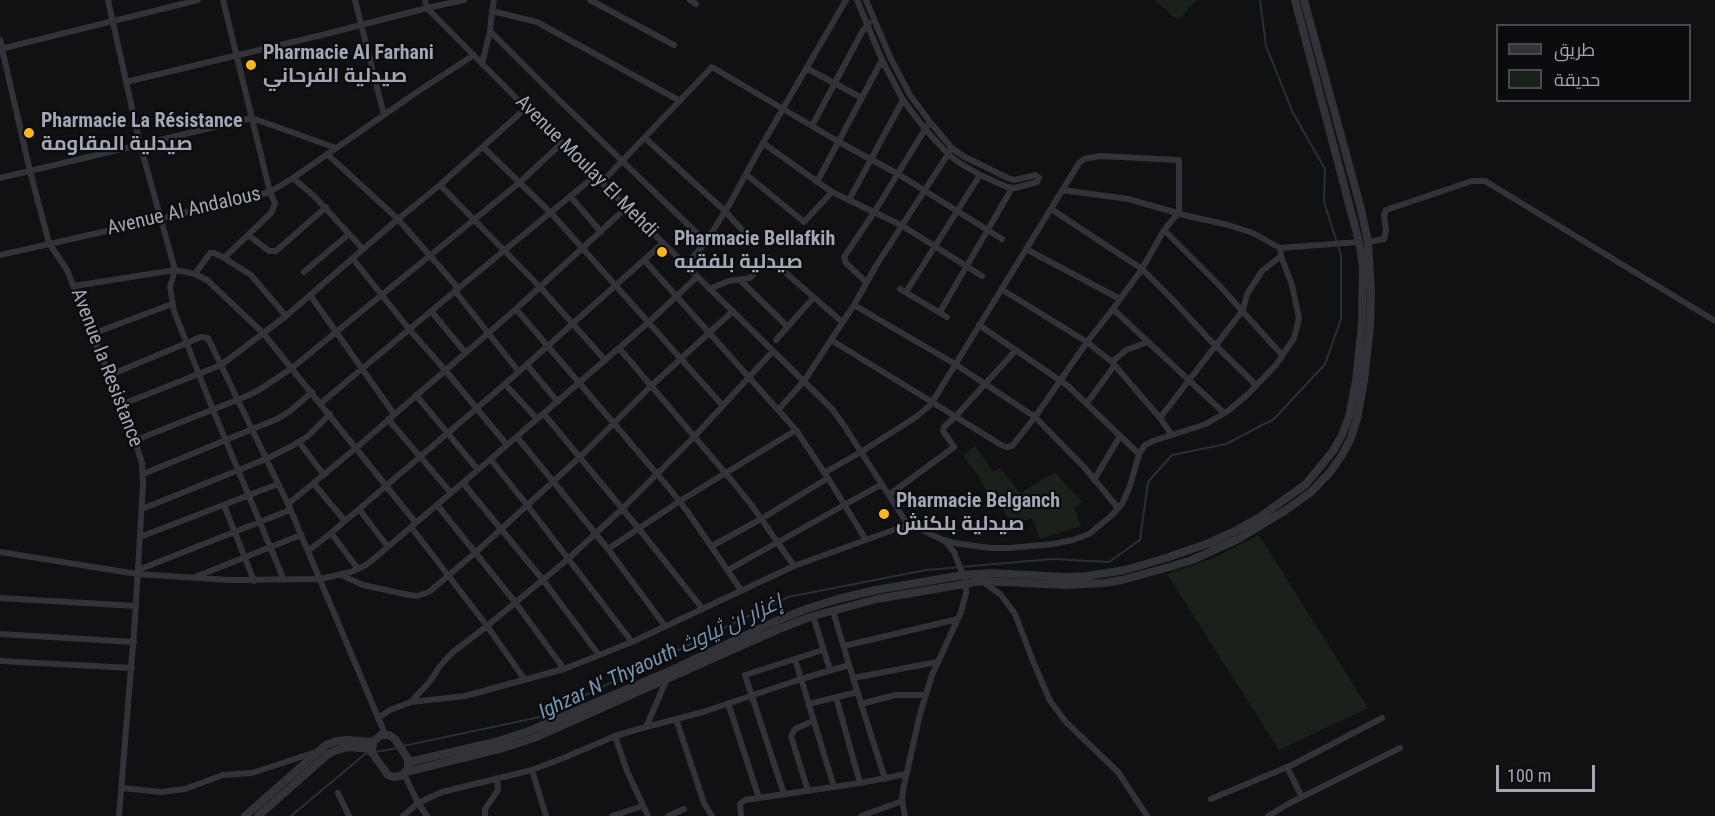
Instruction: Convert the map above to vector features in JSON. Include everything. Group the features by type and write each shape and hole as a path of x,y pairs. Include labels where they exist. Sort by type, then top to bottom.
{"street":[{"path":"108,0 140,144 174,270 170,287 172,304 213,410 284,580"},
{"path":"1,49 198,0"},
{"path":"223,0 270,192 275,203 274,209 224,258"},
{"path":"355,0 384,115"},
{"name":"Avenue Moulay El Mehdi","path":"424,0 427,8 482,64 832,409 908,525"},
{"path":"126,82 464,0"},
{"path":"482,64 494,0"},
{"path":"590,0 603,3 674,45"},
{"path":"685,266 706,242 725,212 846,0"},
{"path":"857,0 882,60 903,100 925,129 950,151 1012,179 1038,176 1037,182 1012,188 980,175 954,160 950,151 910,95 890,57 866,0"},
{"path":"409,762 395,739 385,735 378,736 372,745 372,753 388,775 394,777 518,744 548,733 779,629 813,616 963,576 982,581 1086,585 1146,574 1192,560 1260,517 1306,484 1334,451 1349,417 1362,324 1363,266 1359,242 1295,0"},
{"path":"409,762 499,741 529,731 806,609 876,590 974,574 1068,577 1106,574 1211,547 1261,526 1311,492 1331,471 1342,455 1357,419 1364,381 1371,291 1368,242 1361,209 1304,0"},
{"path":"492,11 537,22 680,101"},
{"path":"812,126 868,24 874,19"},
{"path":"490,31 706,242"},
{"name":"Avenue la Resistance","path":"0,40 49,243 63,262 74,286 123,404 140,454 143,474 142,509 134,642 119,816"},
{"name":"Avenue Al Andalous","path":"0,255 270,192 474,55"},
{"path":"817,182 882,60"},
{"path":"601,183 712,67 898,174 1002,239"},
{"path":"806,68 862,98"},
{"path":"849,200 903,100"},
{"path":"123,404 221,365 286,316 440,185 526,108"},
{"path":"0,178 252,118 336,148"},
{"path":"866,282 846,263 844,257 875,212 930,122"},
{"path":"645,138 725,212 752,241"},
{"path":"136,440 259,390 291,368 519,183 562,143"},
{"path":"763,143 832,192 901,225 982,276"},
{"path":"483,147 550,213 723,406"},
{"path":"778,410 804,381 950,151"},
{"path":"327,154 398,219 430,256 519,372"},
{"path":"712,546 761,519 916,417 932,402 1079,163 1092,156 1179,160 1179,212 1164,230 1142,269 1014,444 1007,447 1001,445 955,417 932,402 831,340"},
{"path":"747,175 804,222 832,192"},
{"path":"906,292 980,175"},
{"path":"321,403 595,176"},
{"path":"294,178 326,207 363,249"},
{"path":"1062,190 1128,199 1179,212 1253,233 1280,248 1384,239 1386,210 1472,181 1485,181 1715,321"},
{"path":"440,185 540,287 605,360"},
{"path":"940,312 1012,188"},
{"path":"570,196 601,232"},
{"path":"248,235 269,251 276,251 326,207"},
{"path":"137,572 261,522 289,507 516,309 626,208"},
{"path":"1052,209 1142,269 1256,385"},
{"path":"1164,230 1243,310 1282,355"},
{"path":"304,272 350,234"},
{"path":"308,551 506,384 663,243"},
{"path":"939,538 954,543 990,548 1020,548 1073,540 1089,534 1101,525 1122,504 1143,448 1149,443 1206,424 1224,413 1276,365 1294,338 1299,318 1292,285 1280,248"},
{"path":"1026,249 1120,299"},
{"path":"195,274 210,254 214,253 251,275 286,316"},
{"path":"1160,418 1243,310 1247,294 1262,271 1281,256"},
{"path":"709,289 729,281 750,278 769,258 842,322"},
{"path":"353,259 507,445"},
{"path":"645,261 796,430 866,540"},
{"path":"74,286 174,270 195,274 207,280 263,333 330,414 386,485 525,680"},
{"path":"0,552 137,572 254,581 320,579 358,569 388,547 491,460 697,277"},
{"path":"741,281 788,327"},
{"path":"900,289 947,316"},
{"path":"1001,289 1087,342 1113,364 1172,435"},
{"path":"310,295 394,414"},
{"path":"776,340 813,298"},
{"path":"92,334 172,304"},
{"path":"854,305 955,364 1035,417 1064,446 1118,508"},
{"path":"516,309 680,501 741,590"},
{"path":"1113,309 1224,413"},
{"path":"431,311 465,352"},
{"path":"341,575 363,585 409,596 429,592 450,576 553,482 651,386 733,311"},
{"path":"979,325 1061,380 1139,454"},
{"path":"110,375 207,337 289,507 385,735"},
{"path":"1087,403 1113,364 1126,350 1148,342"},
{"path":"619,348 726,473 794,566"},
{"path":"889,495 954,447 943,429 946,424 1016,350"},
{"path":"411,702 452,653 568,559 622,509 694,437 773,351"},
{"path":"527,364 558,402"},
{"path":"506,384 537,419"},
{"path":"143,474 252,430 290,411 312,392"},
{"path":"416,395 478,470"},
{"path":"142,509 266,459 308,436 330,414"},
{"path":"544,414 702,608"},
{"path":"388,419 451,494"},
{"path":"608,549 680,501 796,430"},
{"path":"517,436 608,549 665,626"},
{"path":"1094,480 1120,436"},
{"path":"299,442 324,476"},
{"path":"491,460 632,642"},
{"path":"463,483 543,580 599,655"},
{"path":"140,537 278,484"},
{"path":"314,484 345,521"},
{"path":"728,570 882,484"},
{"path":"224,505 254,581"},
{"path":"437,505 515,602 564,669"},
{"path":"359,509 388,547"},
{"path":"378,718 390,710 411,702 465,696 564,669 632,642 794,566 908,525 922,529 945,541 954,552 963,576 966,597 925,695 906,774 902,801 905,816"},
{"path":"331,533 358,569"},
{"path":"192,578 301,535"},
{"path":"1144,564 1146,574"},
{"path":"974,574 1001,595 1015,614 1050,701 1066,722 1118,772 1147,816"},
{"path":"0,598 136,606"},
{"path":"833,611 885,779"},
{"path":"813,616 830,670"},
{"path":"844,646 958,619"},
{"path":"0,634 134,642"},
{"path":"784,794 745,675 823,650"},
{"path":"795,659 834,788"},
{"path":"0,661 132,668"},
{"path":"853,678 937,662"},
{"path":"403,816 418,803 442,792 532,770 615,736 728,704 849,665"},
{"path":"646,727 667,679"},
{"path":"808,704 858,692"},
{"path":"861,704 895,695 925,695"},
{"path":"836,697 860,783"},
{"path":"728,704 759,798"},
{"path":"676,718 704,802 712,816"},
{"path":"1211,799 1287,767 1382,718"},
{"path":"808,791 791,736 795,729 813,721"},
{"path":"615,736 627,771 648,816"},
{"path":"244,816 326,745 337,741 372,745"},
{"path":"258,816 327,755 348,747 372,745"},
{"path":"1268,816 1400,748"},
{"path":"122,788 161,792 185,789 219,776 252,773 317,752"},
{"path":"409,762 405,773 418,803 427,816"},
{"path":"1287,767 1302,797"},
{"path":"532,770 546,816"},
{"path":"741,816 741,802 745,800 834,788 906,774"},
{"path":"485,816 486,809 498,790 497,778"},
{"path":"338,792 349,816"},
{"path":"861,816 902,801"},
{"path":"612,816 643,806"},
{"path":"668,816 684,809"}],"green space":[{"path":"1155,0 1196,0 1181,18 1175,18"},
{"path":"975,446 993,472 1000,468 1020,493 1055,472 1082,502 1074,508 1081,526 1040,539 1032,518 1011,525 997,497 991,499 978,475 963,456"},
{"path":"1259,535 1368,708 1279,750 1167,574 1214,558"}],"waterway":[{"name":"Ighzar N' Thyaouth إغزار ان ثياوث","path":"403,746 540,717 788,597 926,570 1052,559 1109,562 1140,540 1148,482 1172,455 1226,444 1274,419 1325,364 1341,319 1341,255 1324,202 1325,169 1293,113 1266,46 1260,0"},
{"name":"Ighzar N' Thyaouth إغزار ان ثياوث","path":"291,816 365,754 397,748"}],"place":[{"name":"Pharmacie Al Farhani صيدلية الفرحاني","path":"251,65"},
{"name":"Pharmacie La Résistance صيدلية المقاومة","path":"29,133"},
{"name":"Pharmacie Bellafkih صيدلية بلفقيه","path":"662,252"},
{"name":"Pharmacie Belganch صيدلية بلكنش","path":"884,514"}]}
